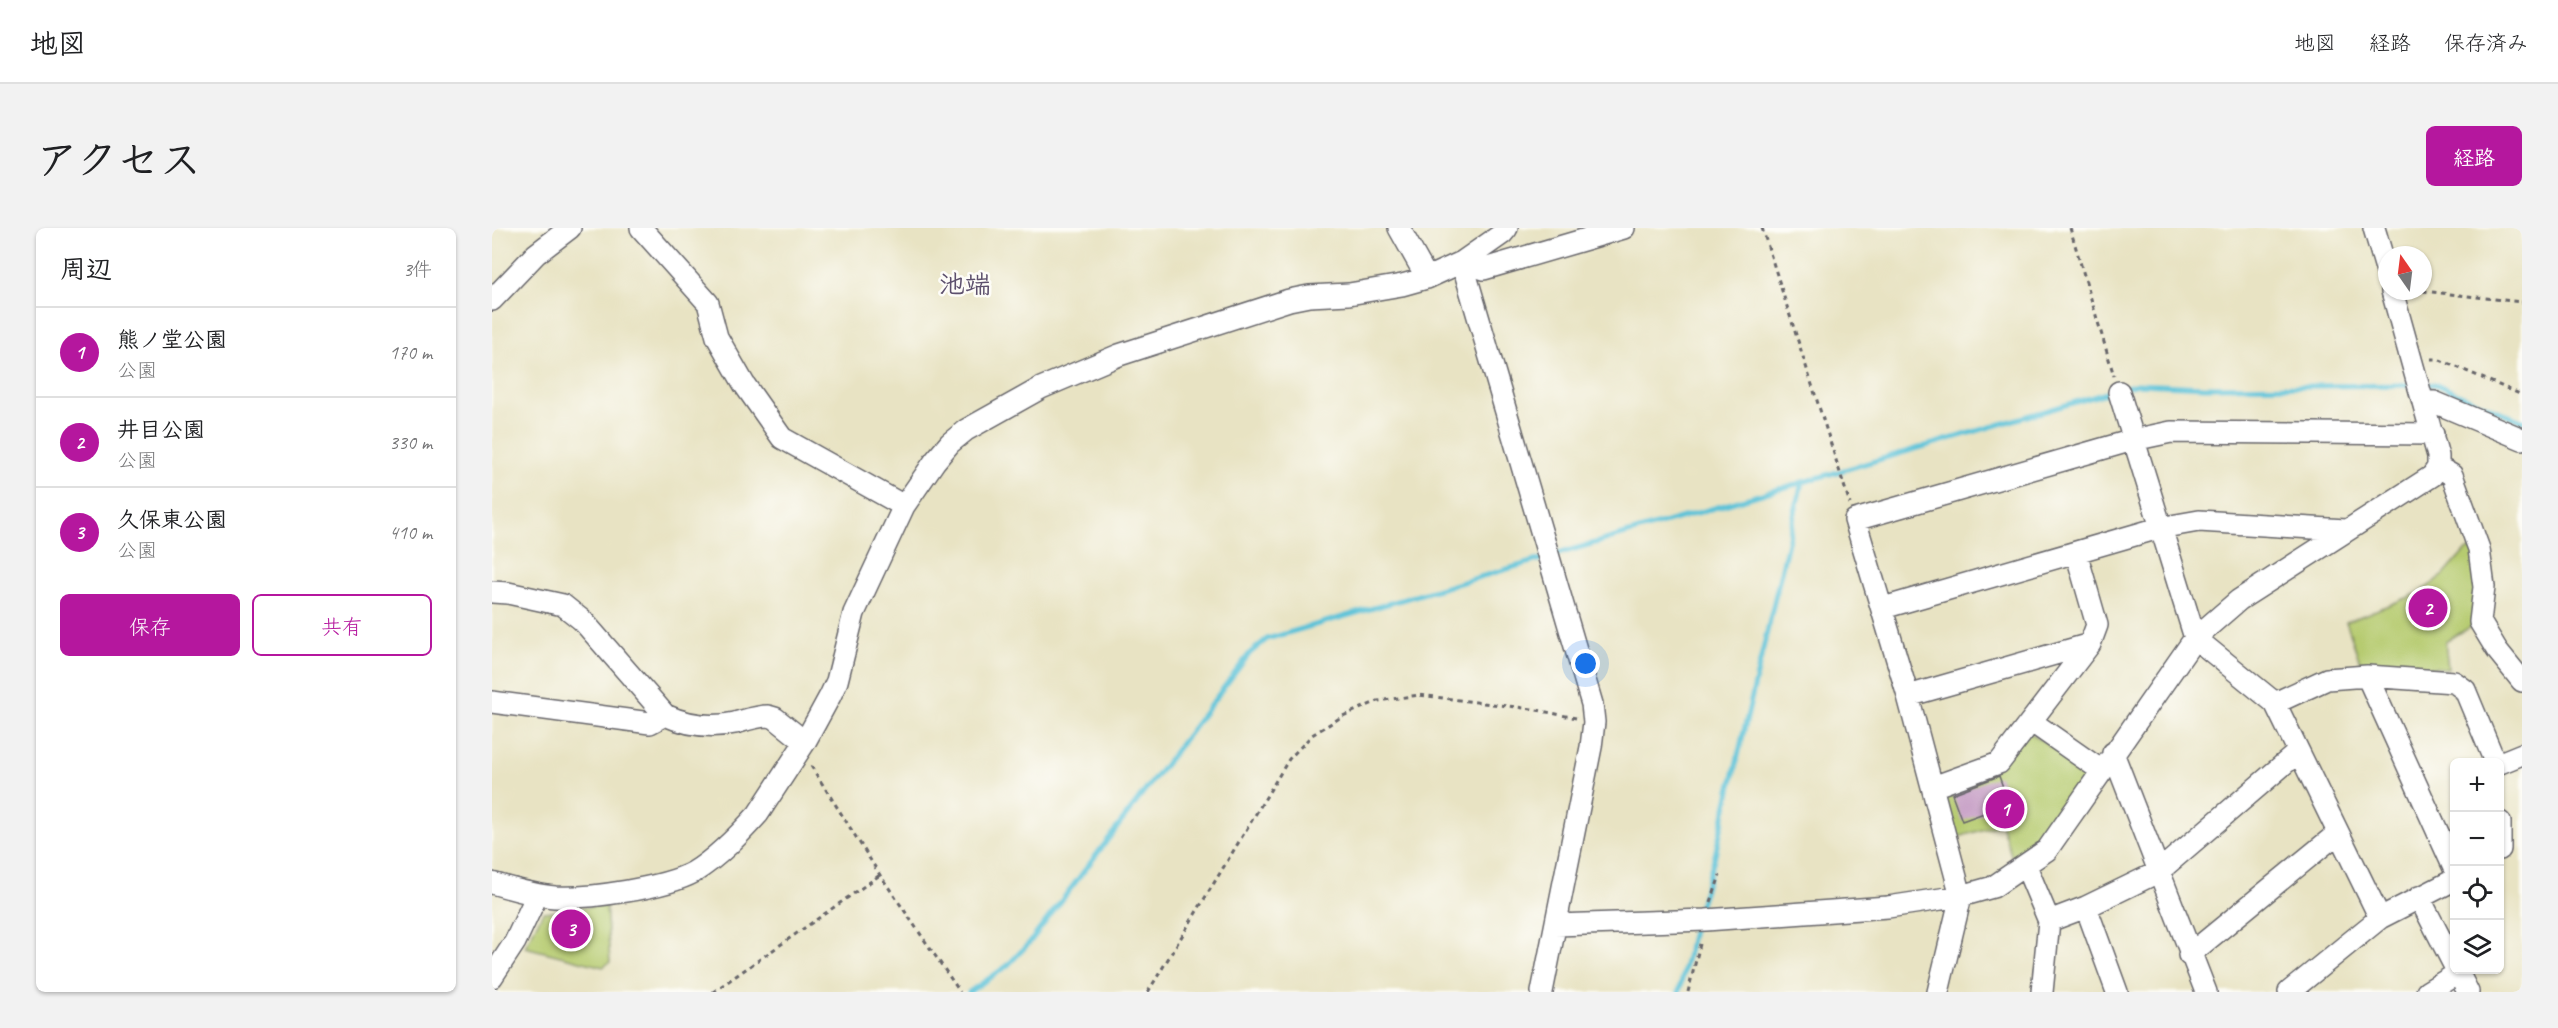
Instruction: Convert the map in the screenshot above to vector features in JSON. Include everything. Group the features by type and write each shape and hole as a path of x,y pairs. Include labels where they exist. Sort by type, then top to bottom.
{"street":[{"path":"492,300 536,254 570,228"},
{"path":"642,228 708,303 717,337 744,384 782,438 904,506"},
{"path":"1399,228 1427,278"},
{"path":"492,883 537,895 557,897 600,894 675,880 693,872 718,853 759,814 823,712 837,681 854,613 904,506 935,461 950,443 966,430 1041,388 1081,369 1289,300 1309,296 1349,294 1402,285 1427,278 1462,262 1507,228"},
{"path":"1462,262 1484,269 1624,228"},
{"path":"2374,228 2379,246"},
{"path":"1462,262 1592,704 1594,722 1542,992"},
{"path":"1556,925 1706,920 1888,907 1961,896 1993,887 2026,866 2047,850 2194,638 2239,600 2432,476 2438,467 2433,434 2395,300"},
{"path":"2119,392 2194,638 2275,703 2379,918"},
{"path":"2422,397 2522,439"},
{"path":"1938,992 1961,896 1908,696 1855,520 2171,432 2433,434"},
{"path":"2438,467 2452,475 2479,549 2484,587 2480,622 2497,650 2522,681"},
{"path":"1883,608 2159,528 2199,520 2346,530"},
{"path":"1933,787 1999,763 2090,644 2097,625 2076,552"},
{"path":"492,592 508,593 563,605 583,621 665,715 678,721 694,724 720,725 768,716 775,718 803,745"},
{"path":"1908,696 2090,644"},
{"path":"2275,703 2327,679 2367,676 2454,682 2465,690 2495,758"},
{"path":"2367,676 2454,866"},
{"path":"492,702 650,723 665,715"},
{"path":"2032,722 2107,762 2158,872 2189,955 2206,992"},
{"path":"2049,921 2086,907 2158,872 2298,752"},
{"path":"2504,760 2522,754"},
{"path":"2189,955 2338,833"},
{"path":"2026,866 2049,921 2042,992"},
{"path":"2295,990 2379,918 2450,882"},
{"path":"492,977 515,942 537,895"},
{"path":"2419,897 2450,956"},
{"path":"2086,907 2117,992"},
{"path":"2427,992 2450,974"},
{"path":"2459,974 2468,992"}],"path":[{"path":"1762,228 1855,520"},
{"path":"2070,228 2119,392"},
{"path":"2432,292 2522,302"},
{"path":"2412,361 2438,359 2522,395"},
{"path":"1148,992 1289,759 1312,735 1343,716 1378,701 1419,695 1532,709 1594,722"},
{"path":"803,745 880,875 960,992"},
{"path":"713,992 880,875"},
{"path":"1688,992 1720,875"}],"green space":[{"path":"2476,548 2480,595 2471,627 2445,641 2448,668 2361,665 2346,622 2419,593 2444,575 2465,551"},
{"path":"2029,732 2092,773 2037,848 2013,861 2001,824 1952,839 1942,789"},
{"path":"606,905 610,962 603,967 525,947 543,912"}],"building":[{"path":"1999,776 2009,804 1962,821 1952,794"}],"waterway":[{"path":"1554,555 2137,384 2205,387 2414,385"},
{"path":"2424,385 2435,384 2522,421"},
{"path":"1697,915 1714,859 1802,482"},
{"path":"969,992 1007,966 1030,942 1250,653 1267,639 1545,558"},
{"path":"1679,992 1694,926"}],"place":[{"name":"井目公園","path":"2428,608"},
{"name":"熊ノ堂公園","path":"2005,809"},
{"name":"久保東公園","path":"571,929"}],"district":[{"name":"池端","path":"965,284"}]}
